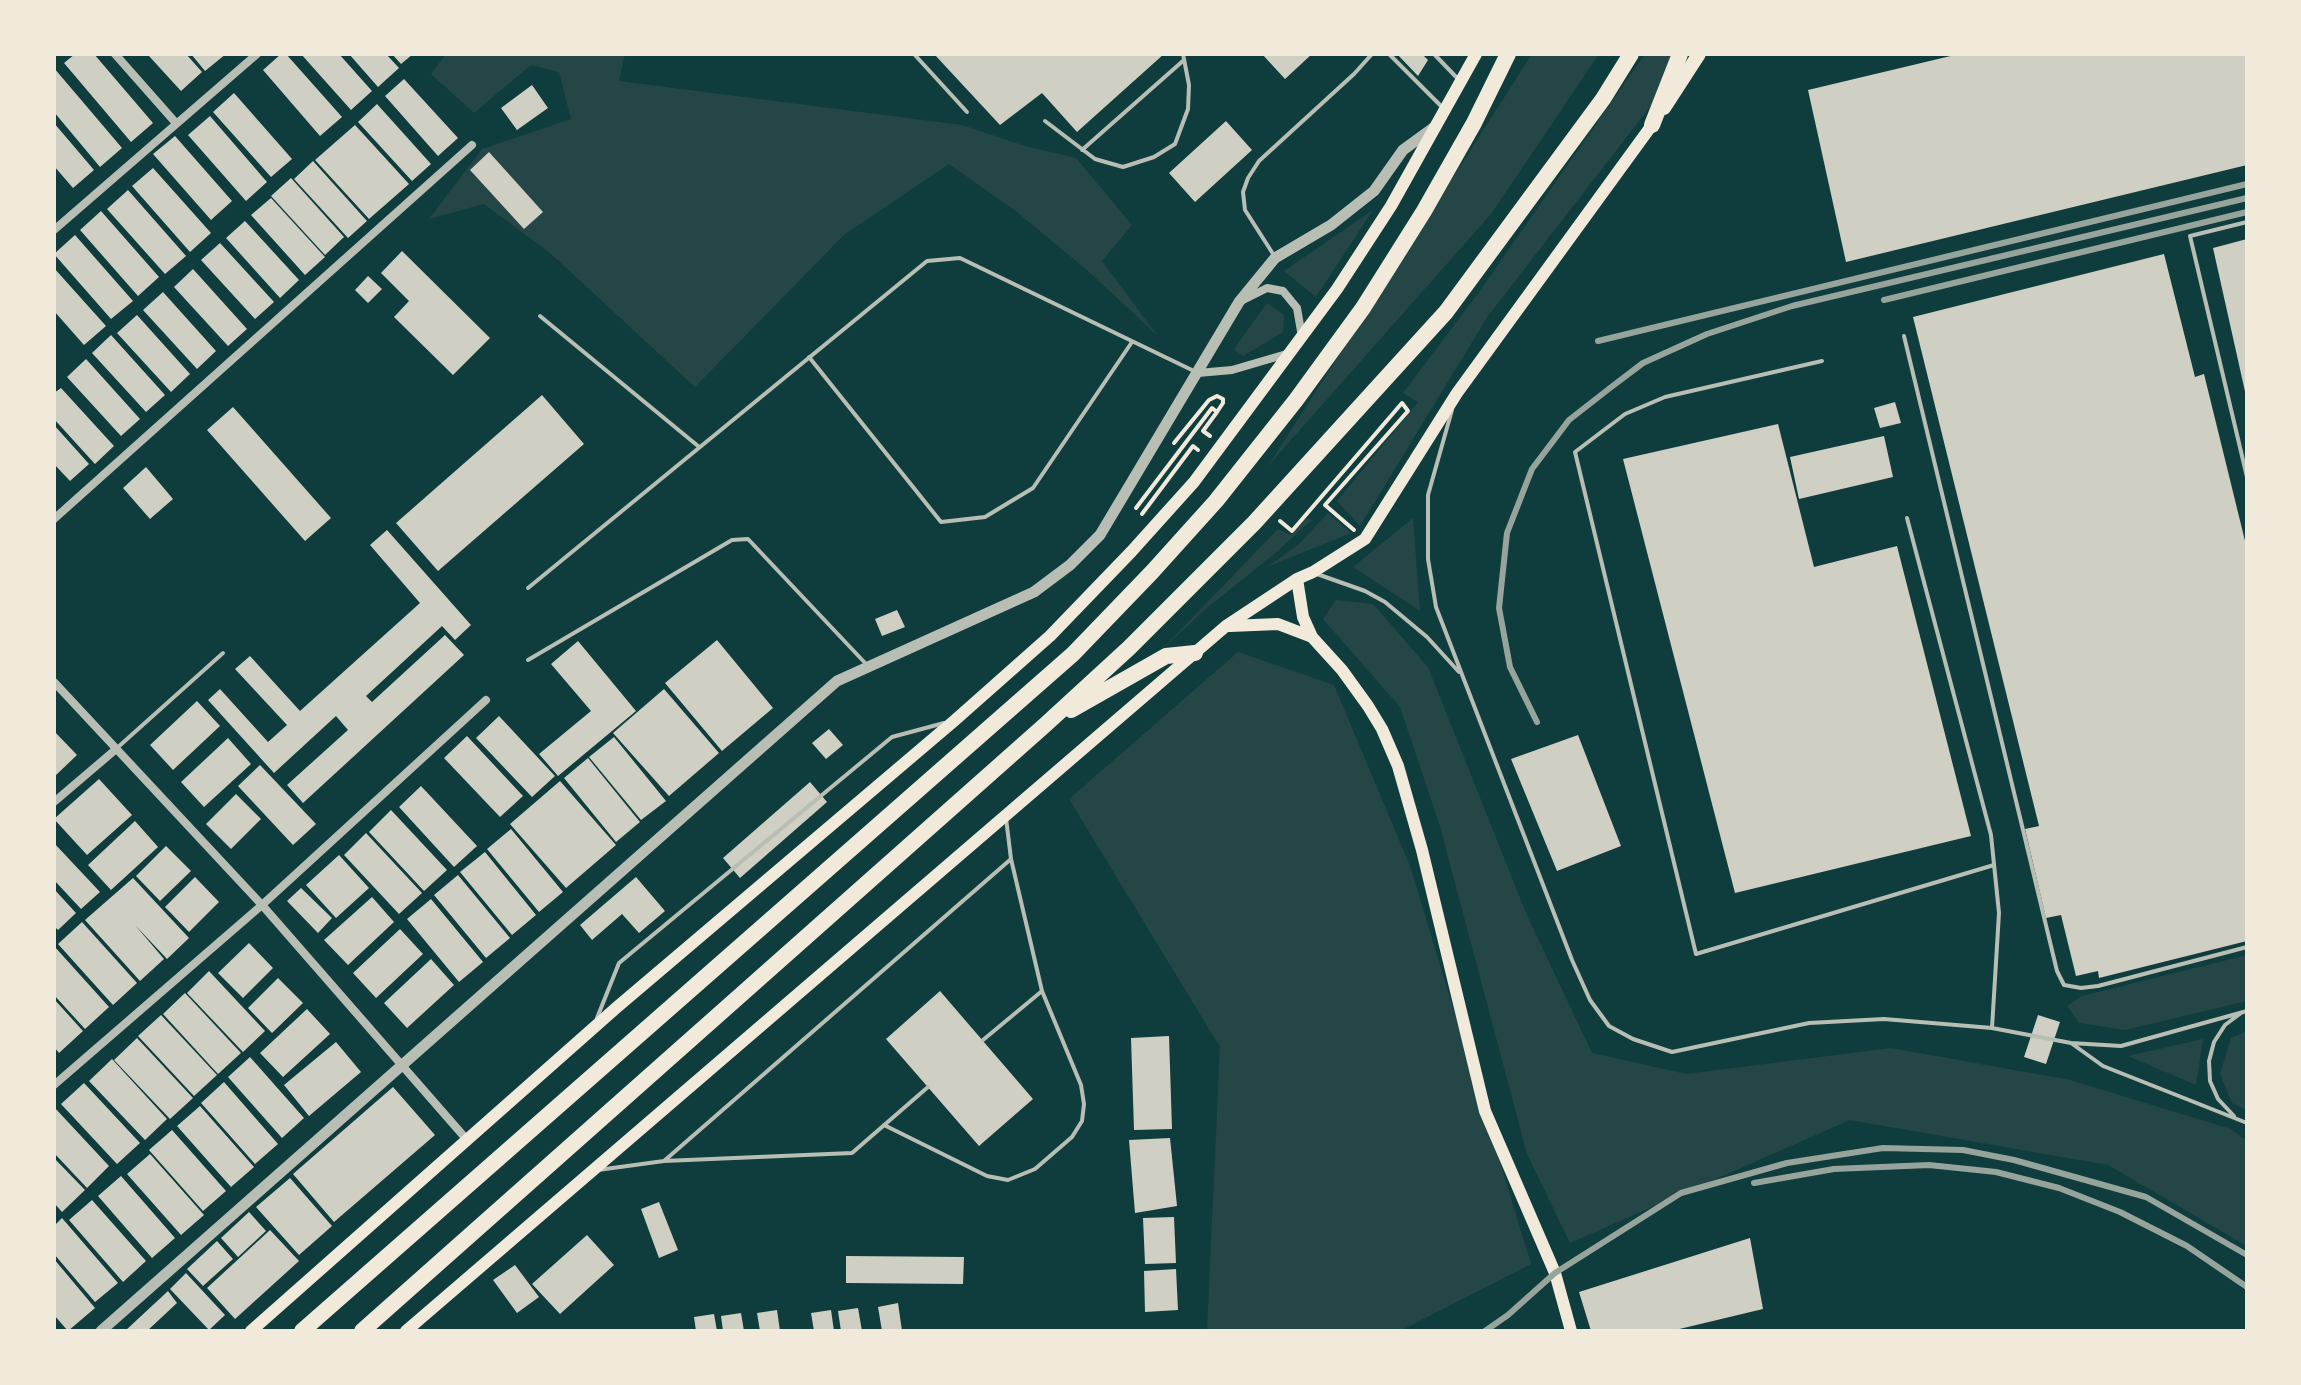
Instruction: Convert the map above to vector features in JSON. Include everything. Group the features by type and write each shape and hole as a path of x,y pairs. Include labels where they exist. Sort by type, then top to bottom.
{"highway":[{"path":"302,1331 1073,654 1152,572 1216,501 1296,400 1363,308 1424,211 1474,123 1508,54"},
{"path":"362,1331 1045,725 1129,648 1254,523 1446,312 1603,99 1631,54"},
{"path":"1652,125 1680,54"},
{"path":"1652,125 1699,54"},
{"path":"1045,725 1166,656 1195,653"}],"main road":[{"path":"251,1331 593,1029 954,721 1060,625 1194,482 1302,338 1391,206 1474,55"},
{"path":"406,1331 1226,626 1365,539 1457,393 1652,125"},
{"path":"1297,579 1303,617 1312,637 1342,670 1368,706 1398,766 1422,850 1485,1111 1555,1273 1571,1331"},
{"path":"1226,626 1278,624 1312,637"}],"street":[{"path":"115,54 175,122"},
{"path":"54,230 257,54"},
{"path":"101,1331 837,681 1034,592 1070,565 1100,535 1239,302 1275,258 1331,225 1374,191 1403,150 1437,126"},
{"path":"54,519 472,145"},
{"path":"1239,302 1267,288 1283,291 1297,308 1302,338"},
{"path":"1198,373 1232,370 1291,353"},
{"path":"54,682 262,905 468,1141"},
{"path":"54,1085 262,905 486,700"},
{"path":"54,802 115,750"}],"lane":[{"path":"914,54 967,112"},
{"path":"1275,258 1245,210 1243,192 1248,178 1259,161 1372,54"},
{"path":"1389,54 1445,110"},
{"path":"1434,54 1460,82"},
{"path":"1082,150 1183,57"},
{"path":"1045,121 1095,159 1123,167 1154,157 1175,144 1188,109 1189,85 1183,57"},
{"path":"2247,222 2190,236 2247,477"},
{"path":"528,588 927,261 960,258 1198,373"},
{"path":"540,316 698,446"},
{"path":"1904,336 2060,978 2064,985 2081,988 2098,986 2247,947"},
{"path":"809,357 941,522 985,517 1033,488 1132,342"},
{"path":"1822,361 1665,397 1625,414 1575,452 1696,954 1994,865"},
{"path":"1457,393 1428,495 1428,559 1436,607 1572,960 1590,1000 1609,1026 1633,1039 1672,1052 1809,1023 1884,1019 1992,1028 2071,1043 2121,1046 2247,1011"},
{"path":"1907,518 1991,835 1999,913 1992,1028"},
{"path":"528,660 732,540 748,539 869,667"},
{"path":"1313,572 1365,591 1385,602 1427,637 1460,673"},
{"path":"115,750 223,653"},
{"path":"593,1029 619,963 892,737 954,721"},
{"path":"884,1125 987,1176 1008,1180 1035,1169 1072,1137 1082,1121 1084,1104 1081,1085 1042,991 1011,859 1005,816"},
{"path":"664,1161 1011,859"},
{"path":"983,1040 1042,991"},
{"path":"2247,1011 2225,1025 2214,1042 2209,1061 2210,1081 2218,1099 2231,1114 2247,1123"},
{"path":"2071,1043 2103,1066 2247,1123"},
{"path":"592,1171 664,1161 852,1153 928,1087"}],"path":[{"path":"1292,531 1402,403 1408,411 1325,505 1365,539"},
{"path":"1131,514 1212,408 1217,412 1203,431 1222,445"},
{"path":"1138,519 1193,446"}],"shaded area":[{"path":"446,54 625,54 619,81 962,125 1025,146 1076,158 1132,225 1102,261 1157,335 1087,270 1017,212 949,164 845,234 695,387 550,253 484,204 429,219 482,149 571,119 559,72 531,65 474,113 431,74"},
{"path":"1532,54 1599,54 1491,214 1268,466"},
{"path":"1645,54 1673,54 1653,103 1488,316 1360,526 1337,501 1418,402 1403,393 1479,292"},
{"path":"1373,210 1316,297 1284,271"},
{"path":"1267,303 1284,315 1283,332 1243,356 1234,349"},
{"path":"1328,513 1351,533 1267,567 1299,544"},
{"path":"1307,518 1312,520 1161,650 1278,529 1291,535"},
{"path":"1413,518 1420,611 1353,567"},
{"path":"1336,600 1373,604 1428,667 1526,913 1592,1053 1686,1074 1891,1048 2070,1080 2231,1129 2247,1141 2247,1246 2108,1165 1850,1120 1570,1243 1527,1154 1439,823 1400,707 1323,619"},
{"path":"1238,652 1334,685 1410,866 1531,1264 1400,1331 1207,1331 1220,1047 1069,799"},
{"path":"2247,955 2247,1001 2125,1030 2079,1023 2067,1006 2082,996"},
{"path":"2247,1031 2247,1110 2232,1103 2220,1074 2231,1038"},
{"path":"2203,1039 2196,1085 2128,1056"}],"building":[{"path":"75,54 94,54 153,123 131,142 64,63"},
{"path":"186,54 202,72 181,91 149,56"},
{"path":"191,54 226,54 205,71"},
{"path":"281,54 286,54 342,117 320,136 263,70"},
{"path":"301,54 339,54 372,91 351,110"},
{"path":"349,54 386,54 399,68 378,87"},
{"path":"392,54 413,54 401,64"},
{"path":"934,54 1164,54 1077,132 1042,93 1000,125"},
{"path":"1262,54 1312,54 1285,79"},
{"path":"1397,54 1422,54 1428,60 1418,76"},
{"path":"1959,54 2247,54 2247,165 1846,262 1808,90"},
{"path":"54,68 122,148 100,167 54,112"},
{"path":"404,79 458,138 438,156 385,96"},
{"path":"532,85 548,108 517,130 501,108"},
{"path":"234,93 292,159 271,177 213,112"},
{"path":"377,104 431,164 412,181 358,122"},
{"path":"210,116 267,182 246,201 188,135"},
{"path":"1226,121 1252,150 1195,202 1169,173"},
{"path":"54,123 94,170 73,188 54,166"},
{"path":"355,125 409,184 369,219 315,160"},
{"path":"175,136 232,201 211,220 153,154"},
{"path":"489,152 543,212 524,229 470,170"},
{"path":"313,161 367,221 348,238 294,179"},
{"path":"153,168 211,233 190,252 132,186"},
{"path":"291,178 344,237 325,255 271,196"},
{"path":"128,190 186,256 165,274 107,209"},
{"path":"271,198 325,257 305,275 251,215"},
{"path":"101,211 159,277 138,296 80,230"},
{"path":"245,221 299,280 280,298 226,238"},
{"path":"75,235 133,301 111,319 54,254"},
{"path":"2247,239 2247,396 2246,396 2213,248"},
{"path":"220,243 274,302 255,319 201,260"},
{"path":"402,251 490,338 453,375 394,317 409,301 381,273"},
{"path":"2164,254 2195,377 2204,374 2247,549 2247,941 2099,978 2098,971 2076,976 2061,915 2046,918 2025,829 2039,826 1913,317"},
{"path":"54,268 106,326 84,345 54,311"},
{"path":"193,269 247,329 228,346 174,287"},
{"path":"368,276 382,289 368,303 355,290"},
{"path":"163,292 216,351 197,369 143,310"},
{"path":"137,315 190,374 171,392 117,333"},
{"path":"111,335 165,395 146,412 92,353"},
{"path":"86,359 140,419 121,436 67,377"},
{"path":"61,388 114,446 95,464 54,419 54,393"},
{"path":"542,395 584,444 438,571 396,523"},
{"path":"1895,402 1901,423 1880,428 1874,408"},
{"path":"233,407 331,518 305,541 207,430"},
{"path":"1778,424 1814,567 1897,546 1971,836 1735,893 1623,459"},
{"path":"54,425 89,464 70,481 54,464"},
{"path":"1884,436 1893,477 1799,499 1790,457"},
{"path":"146,467 173,499 150,519 123,488"},
{"path":"387,530 471,625 455,640 442,626 366,696 372,702 445,635 464,655 303,803 287,785 348,730 336,716 274,773 208,700 220,689 268,742 287,725 235,669 250,656 300,711 420,603 370,545"},
{"path":"897,610 905,627 882,636 875,619"},
{"path":"717,640 773,708 722,751 665,683"},
{"path":"578,641 636,711 558,776 539,754 591,711 551,664"},
{"path":"664,689 719,753 669,796 613,733"},
{"path":"197,701 220,726 173,770 150,745"},
{"path":"499,716 555,776 532,797 476,738"},
{"path":"829,729 843,745 826,759 812,743"},
{"path":"54,731 77,755 54,777"},
{"path":"1578,735 1621,846 1557,871 1511,759"},
{"path":"467,736 523,796 500,817 444,758"},
{"path":"614,737 666,801 641,820 589,757"},
{"path":"228,738 251,764 204,807 181,782"},
{"path":"588,758 640,822 616,842 564,778"},
{"path":"260,765 316,824 293,845 238,786"},
{"path":"99,779 132,815 87,855 54,819"},
{"path":"560,781 616,845 566,888 510,824"},
{"path":"810,782 827,802 740,878 723,858"},
{"path":"421,786 477,846 454,867 399,807"},
{"path":"236,794 261,819 231,849 206,824"},
{"path":"391,810 447,870 424,891 369,832"},
{"path":"135,821 158,847 111,890 88,865"},
{"path":"511,829 563,892 539,912 487,849"},
{"path":"366,833 422,893 399,914 344,855"},
{"path":"54,843 100,892 81,909 54,880"},
{"path":"166,846 191,871 160,901 136,876"},
{"path":"485,852 536,915 512,935 460,872"},
{"path":"339,855 369,888 336,918 306,885"},
{"path":"458,875 510,938 486,958 434,895"},
{"path":"195,877 219,902 189,932 165,907"},
{"path":"636,877 665,911 639,933 622,914 592,940 580,925"},
{"path":"133,878 189,938 167,959 135,925 164,959 140,981 85,920"},
{"path":"301,888 332,918 318,933 287,901"},
{"path":"54,889 76,913 58,930 54,926"},
{"path":"372,897 394,922 348,965 324,940"},
{"path":"431,899 483,962 459,982 407,919"},
{"path":"82,922 137,983 113,1005 58,944"},
{"path":"400,929 423,954 376,998 353,973"},
{"path":"249,943 273,968 243,998 218,973"},
{"path":"54,946 109,1007 85,1029 54,995"},
{"path":"431,959 454,985 407,1028 384,1003"},
{"path":"209,971 265,1031 243,1052 187,993"},
{"path":"278,978 303,1003 272,1033 248,1008"},
{"path":"940,991 1033,1099 979,1146 886,1039"},
{"path":"185,993 241,1053 218,1074 163,1014"},
{"path":"54,999 83,1031 59,1053 54,1047"},
{"path":"307,1009 330,1034 283,1077 260,1053"},
{"path":"161,1015 217,1075 194,1096 138,1036"},
{"path":"2038,1015 2060,1022 2046,1064 2024,1057"},
{"path":"1169,1036 1172,1129 1134,1130 1131,1038"},
{"path":"137,1038 193,1098 170,1119 114,1060"},
{"path":"336,1042 361,1072 309,1116 284,1085"},
{"path":"250,1057 304,1118 282,1138 228,1077"},
{"path":"112,1059 167,1119 145,1140 89,1081"},
{"path":"224,1082 278,1144 255,1164 201,1103"},
{"path":"84,1083 140,1143 117,1164 61,1104"},
{"path":"393,1087 435,1135 334,1222 293,1174"},
{"path":"200,1106 254,1167 231,1187 177,1126"},
{"path":"54,1107 109,1166 87,1188 54,1153"},
{"path":"172,1130 226,1191 203,1211 149,1150"},
{"path":"1170,1138 1177,1206 1135,1213 1129,1140"},
{"path":"150,1154 204,1215 181,1235 127,1174"},
{"path":"54,1158 85,1190 62,1212 54,1203"},
{"path":"121,1176 175,1238 152,1258 98,1196"},
{"path":"290,1178 332,1226 299,1255 256,1207"},
{"path":"92,1200 146,1261 123,1282 69,1220"},
{"path":"659,1202 678,1250 659,1258 641,1209"},
{"path":"249,1212 266,1231 238,1257 221,1238"},
{"path":"1174,1217 1176,1263 1145,1264 1143,1218"},
{"path":"62,1218 118,1283 95,1302 54,1254 54,1226"},
{"path":"270,1230 299,1261 235,1319 207,1288"},
{"path":"587,1235 614,1265 560,1314 532,1284"},
{"path":"1750,1238 1763,1309 1671,1331 1591,1331 1579,1292"},
{"path":"217,1241 233,1259 203,1286 187,1269"},
{"path":"846,1256 964,1257 963,1284 846,1283"},
{"path":"54,1259 95,1308 68,1331 54,1315"},
{"path":"515,1265 539,1297 517,1313 493,1280"},
{"path":"1176,1269 1178,1310 1145,1312 1144,1271"},
{"path":"186,1273 225,1315 209,1330 170,1289"},
{"path":"168,1291 177,1303 147,1331 125,1331"},
{"path":"898,1303 902,1331 882,1331 878,1307"},
{"path":"858,1308 862,1331 841,1331 838,1311"},
{"path":"777,1310 780,1331 760,1331 757,1313"},
{"path":"831,1310 834,1331 814,1331 811,1313"},
{"path":"741,1313 744,1331 723,1331 721,1316"},
{"path":"714,1314 717,1331 696,1331 694,1317"}],"railway":[{"path":"1598,341 2247,184"},
{"path":"1537,722 1510,667 1499,608 1507,533 1532,469 1569,420 1643,363 1707,334 1792,306 2247,198"},
{"path":"1884,300 2247,212"},
{"path":"1485,1331 1555,1273 1681,1193 1787,1163 1883,1148 1963,1150 2014,1160 2146,1197 2247,1255"},
{"path":"1754,1183 1834,1169 1929,1165 1996,1172 2059,1188 2120,1212 2187,1246 2247,1287"}]}
